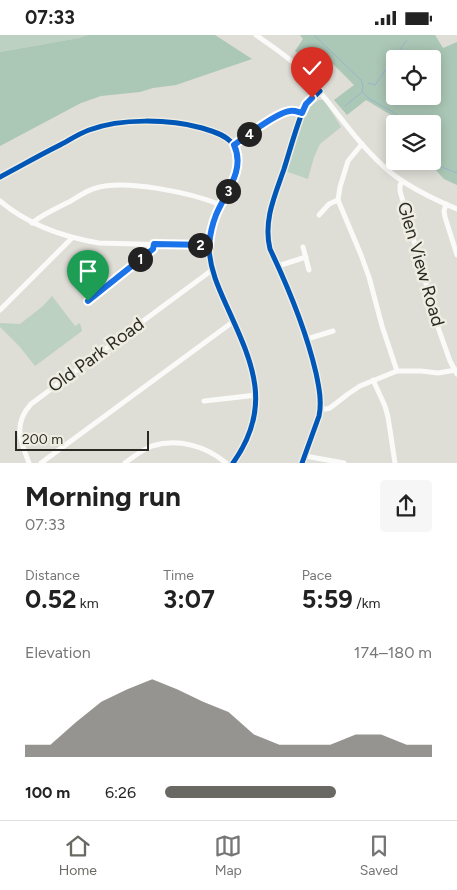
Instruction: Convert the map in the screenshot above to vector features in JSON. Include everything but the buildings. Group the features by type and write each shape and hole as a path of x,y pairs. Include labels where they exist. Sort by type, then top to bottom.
{"street":[{"path":"256,35 292,61 320,91 376,159 402,181 426,195 457,209"},
{"path":"302,463 314,432 320,409 318,383 298,311 267,239 268,219 302,113 306,104 320,91"},
{"path":"234,145 282,113 289,111 302,113"},
{"path":"0,177 89,130 127,123 160,121 197,127 230,140 234,145 237,155 237,169 212,225 209,245 212,270 253,371 257,395 252,427 234,463"},
{"path":"362,144 348,161 338,200 369,277 382,326 397,371"},
{"name":"Glen View Road","path":"402,181 400,191 439,330 456,372"},
{"path":"32,223 91,190 107,186 126,185 170,191 207,199 221,205"},
{"path":"319,215 329,204 338,200"},
{"path":"0,201 10,210 32,223 72,238 99,243 209,245"},
{"path":"446,205 445,217 457,255"},
{"path":"0,310 72,238"},
{"path":"88,301 153,249 154,244"},
{"path":"303,247 309,270"},
{"path":"278,266 306,257"},
{"name":"Old Park Road","path":"29,463 21,442 19,429 23,416 31,404 212,270"},
{"path":"41,463 234,321"},
{"path":"307,339 333,331"},
{"path":"320,409 330,408 360,386 397,371 456,372"},
{"path":"373,380 388,417 395,463"},
{"path":"204,401 257,395"},
{"path":"126,463 137,454 152,446 172,443 200,447 218,456 226,463"},
{"path":"305,456 344,463"}],"green space":[{"path":"0,35 88,35 0,52"},
{"path":"88,35 215,35 252,59 176,85 140,92 101,96 81,103 0,146 0,52"},
{"path":"300,35 435,35 443,48 457,42 457,185 444,179 436,170 441,170 441,115 391,115 366,100 347,115 334,100 354,85 331,62 310,63 295,51 303,39"},
{"path":"323,100 326,103 341,127 320,144 308,179 285,171 304,114 312,104"},
{"path":"52,296 75,326 80,323 82,331 35,366 20,347 0,327 0,323 20,324 43,306"}],"waterway":[{"path":"314,35 361,80 362,91 368,98 397,115"},
{"path":"368,83 375,85 407,40"},
{"path":"345,106 362,92"},
{"path":"441,167 457,173"}],"cycle path":[{"path":"302,463 319,416 319,389 302,325 270,249 268,228 271,208 302,113 307,104 320,91"},
{"path":"0,177 81,133 116,123 145,121 189,125 217,133 233,144 237,154 237,169 215,217 209,248 211,264 221,294 245,348 255,386 256,404 253,423 245,443 233,463"}],"route":[{"path":"88,301 153,249 154,244 209,245 212,225 237,169 238,162 234,145 282,113 289,111 302,113 306,104 312,98"}]}
